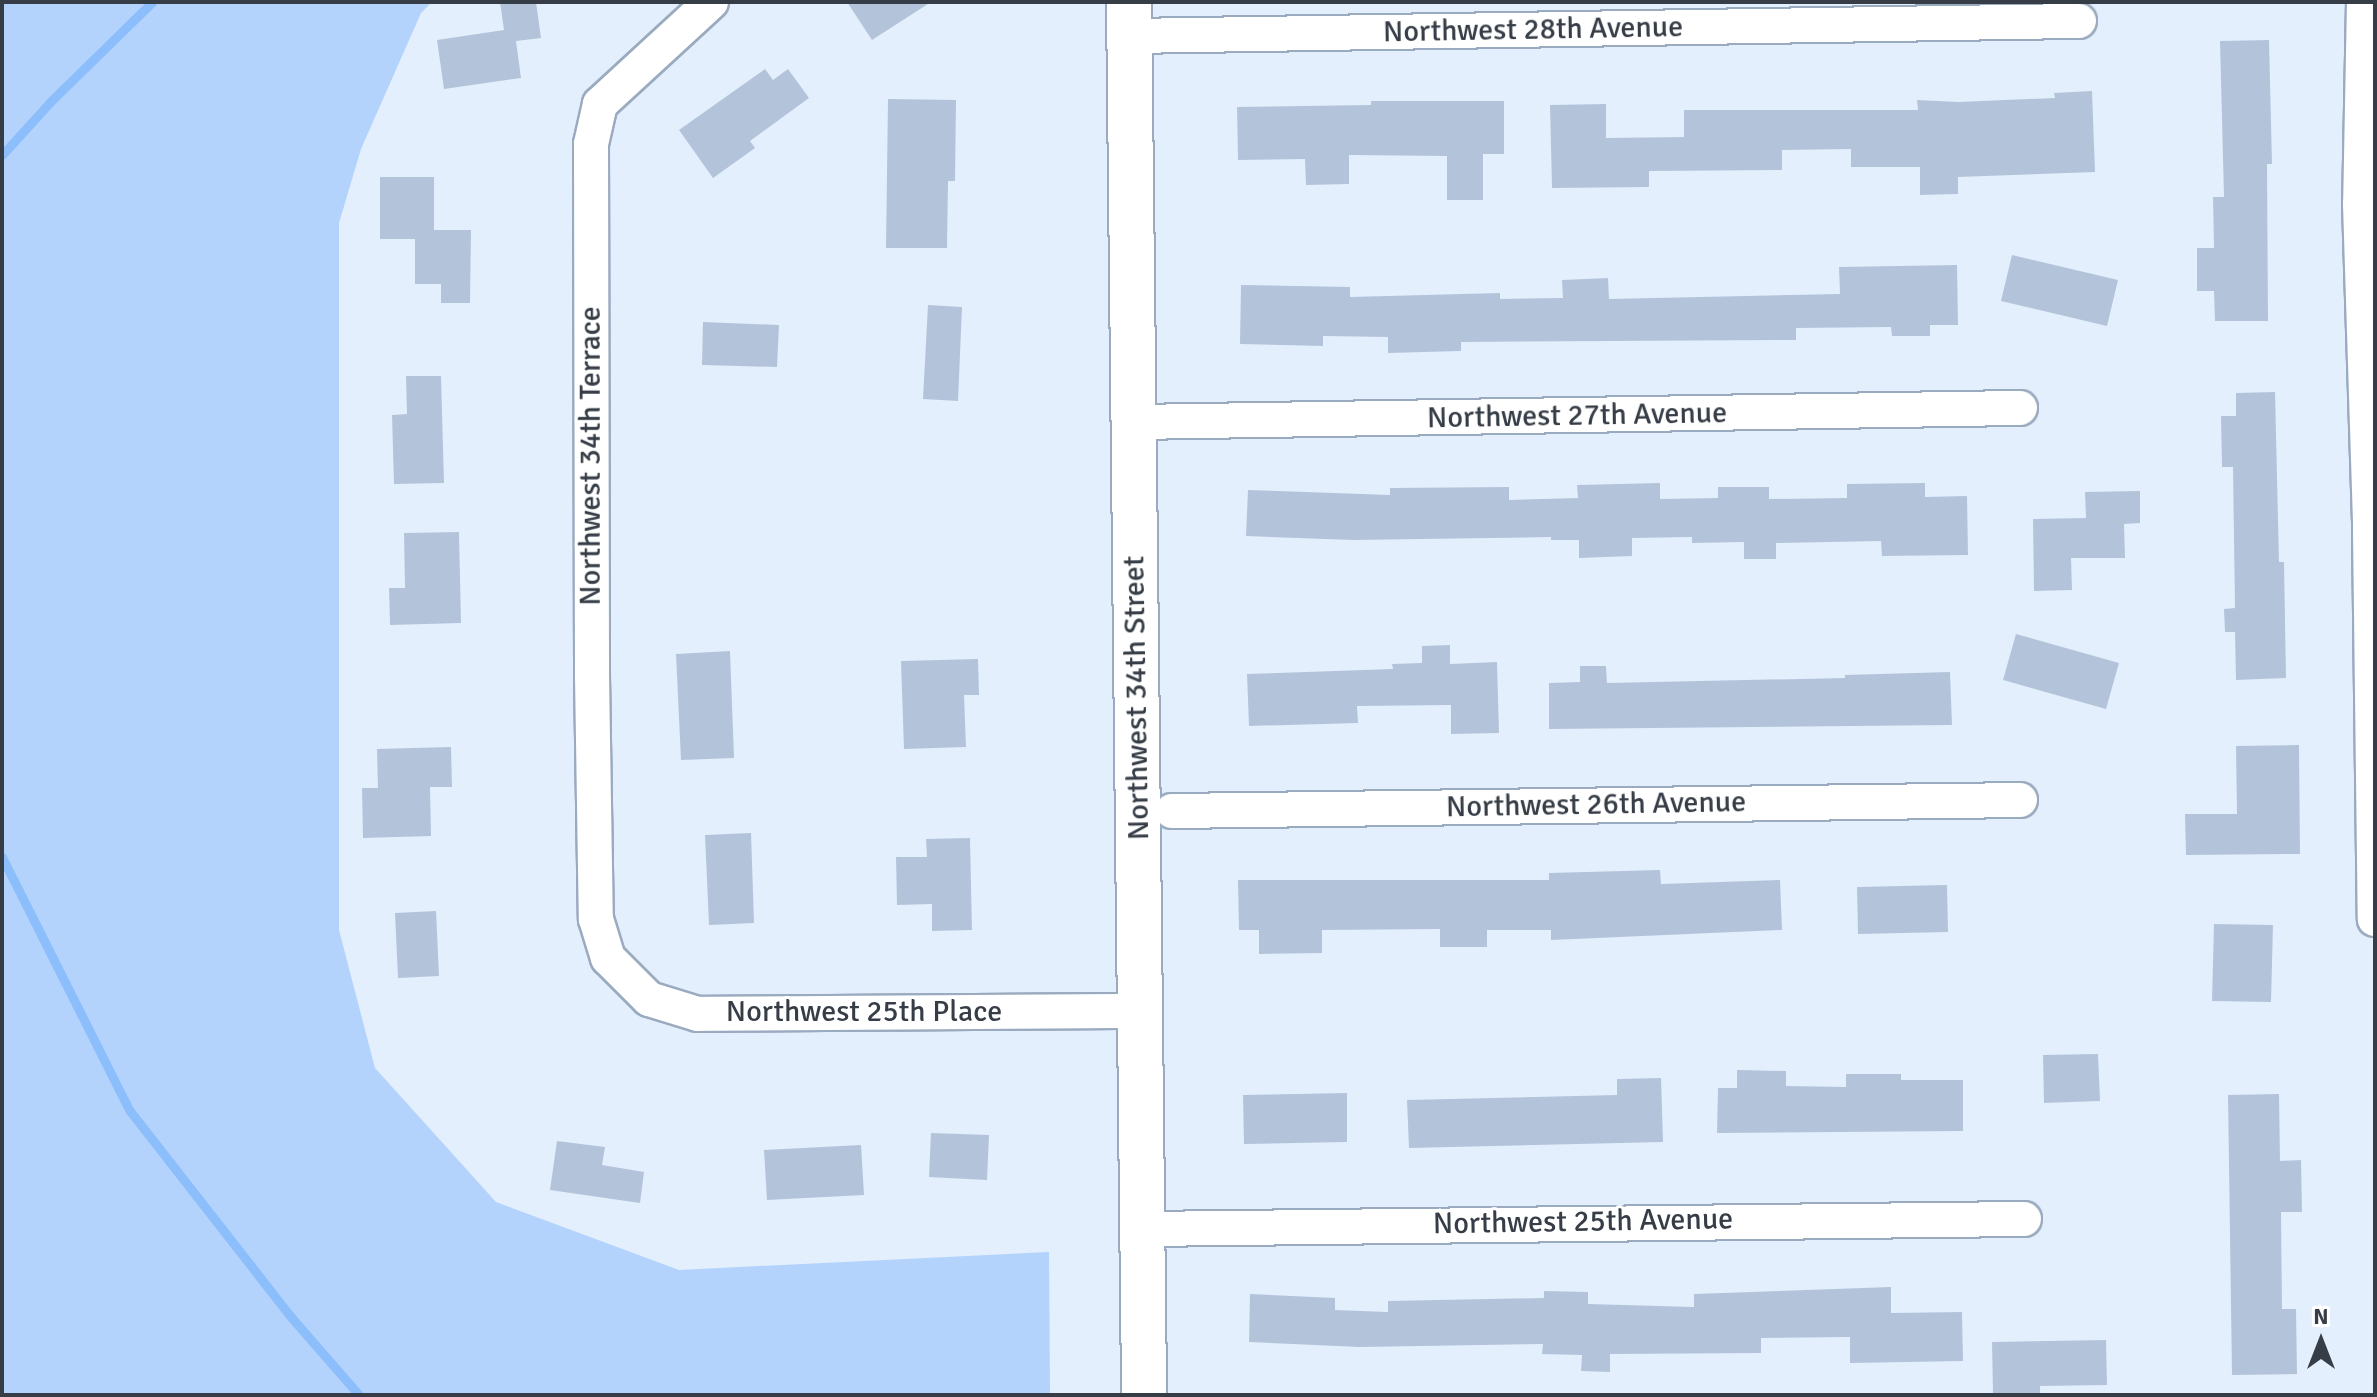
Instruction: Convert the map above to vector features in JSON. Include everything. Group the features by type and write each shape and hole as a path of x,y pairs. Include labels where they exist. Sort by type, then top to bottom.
{"main road":[{"name":"Northwest 34th Street","path":"1130,19 1144,1395"}],"street":[{"name":"Northwest 34th Terrace","path":"608,958 596,919 592,676 591,144 600,104 711,2"},
{"path":"2364,2 2360,204 2370,351 2375,919"},
{"name":"Northwest 28th Avenue","path":"1130,19 2079,21"},
{"name":"Northwest 27th Avenue","path":"1135,422 2020,408"},
{"name":"Northwest 26th Avenue","path":"1172,811 2020,800"},
{"name":"Northwest 25th Place","path":"608,958 649,999 698,1014 1140,1011"},
{"name":"Northwest 25th Avenue","path":"1142,1229 2024,1219"}],"shaded area":[{"path":"2,2 432,2 421,13 361,149 339,223 339,930 375,1068 496,1202 679,1270 1049,1252 1050,1395 2,1395"}],"building":[{"path":"500,2 536,2 541,38 516,41 521,78 444,89 437,40 504,30"},
{"path":"847,2 931,2 872,40"},
{"path":"2269,40 2272,164 2267,164 2268,321 2215,321 2214,291 2197,291 2197,248 2214,248 2213,197 2224,197 2220,41"},
{"path":"765,69 773,80 788,69 809,98 750,141 755,148 713,178 679,130"},
{"path":"2092,91 2095,172 1958,177 1958,194 1920,195 1920,167 1851,167 1851,149 1782,150 1782,170 1649,171 1649,187 1552,188 1550,105 1606,104 1606,138 1684,137 1684,110 1918,110 1917,100 1958,102 2055,98 2054,93"},
{"path":"888,99 956,100 955,181 948,181 947,248 886,248"},
{"path":"1371,101 1504,101 1504,154 1483,154 1483,200 1447,200 1447,156 1349,155 1349,184 1306,185 1305,159 1238,160 1237,107 1371,105"},
{"path":"380,177 434,177 434,230 471,230 470,303 441,303 441,284 415,284 415,239 380,239"},
{"path":"2012,255 2118,280 2107,326 2001,301"},
{"path":"1957,265 1958,325 1930,325 1930,336 1892,336 1891,327 1796,328 1796,340 1461,342 1461,351 1388,353 1388,337 1323,336 1323,346 1240,344 1241,285 1350,287 1350,297 1500,293 1500,299 1563,298 1562,280 1608,278 1609,299 1840,294 1839,267"},
{"path":"928,305 962,307 958,401 923,399"},
{"path":"703,322 779,325 777,367 702,365"},
{"path":"406,376 441,376 444,483 394,484 392,415 407,414"},
{"path":"2275,392 2279,562 2284,562 2286,678 2236,680 2235,632 2225,632 2224,609 2235,608 2233,467 2222,467 2221,416 2236,416 2236,393"},
{"path":"1660,483 1660,499 1718,498 1718,487 1769,487 1769,499 1847,498 1847,484 1925,483 1925,497 1967,496 1968,555 1882,556 1881,541 1776,543 1776,559 1744,559 1744,542 1692,543 1692,537 1632,538 1632,556 1579,558 1579,540 1551,540 1551,537 1353,540 1246,536 1248,490 1390,495 1390,488 1509,487 1509,500 1578,498 1577,485"},
{"path":"2140,491 2140,523 2124,524 2125,558 2071,558 2072,590 2034,591 2033,519 2086,518 2085,492"},
{"path":"459,532 461,623 390,625 389,588 405,588 404,533"},
{"path":"2016,634 2119,663 2106,709 2003,680"},
{"path":"1450,645 1450,664 1497,662 1499,733 1451,734 1451,705 1357,706 1358,723 1249,726 1247,674 1393,669 1392,664 1422,663 1422,646"},
{"path":"730,651 734,758 681,760 676,654"},
{"path":"978,659 979,695 964,695 966,747 904,749 901,661"},
{"path":"1580,666 1606,666 1607,683 1845,678 1845,675 1950,672 1952,725 1549,729 1549,683 1580,682"},
{"path":"2299,745 2300,854 2186,855 2185,814 2237,814 2236,746"},
{"path":"451,747 452,787 430,787 431,836 363,838 362,788 378,788 377,749"},
{"path":"751,833 754,923 709,925 705,835"},
{"path":"970,838 972,930 932,931 932,904 897,905 896,857 927,857 926,839"},
{"path":"1660,870 1661,884 1780,880 1782,930 1551,940 1551,930 1487,930 1487,947 1440,947 1440,929 1322,930 1322,953 1259,954 1259,930 1239,930 1238,880 1549,880 1549,873"},
{"path":"1947,885 1948,932 1858,934 1857,887"},
{"path":"436,911 439,976 398,978 395,913"},
{"path":"2214,924 2273,925 2271,1002 2212,1001"},
{"path":"2098,1054 2100,1101 2044,1103 2043,1055"},
{"path":"1737,1070 1786,1071 1786,1086 1846,1087 1846,1074 1901,1074 1901,1080 1963,1080 1963,1131 1717,1133 1718,1088 1737,1088"},
{"path":"1661,1078 1663,1142 1409,1148 1407,1100 1617,1095 1617,1079"},
{"path":"1347,1093 1347,1142 1244,1144 1243,1095"},
{"path":"2279,1094 2280,1161 2301,1160 2302,1212 2281,1212 2282,1309 2296,1309 2297,1374 2232,1375 2228,1095"},
{"path":"931,1133 989,1135 987,1180 929,1177"},
{"path":"557,1141 605,1147 602,1165 644,1172 640,1203 550,1190"},
{"path":"861,1145 864,1195 767,1200 764,1150"},
{"path":"1891,1287 1891,1313 1962,1312 1963,1361 1850,1363 1850,1337 1761,1338 1761,1353 1610,1354 1610,1372 1581,1371 1582,1355 1542,1354 1543,1344 1360,1347 1249,1342 1250,1294 1335,1298 1335,1310 1388,1312 1388,1301 1544,1298 1544,1291 1588,1292 1588,1304 1694,1307 1694,1294"},
{"path":"2106,1340 2107,1385 2040,1386 2040,1395 1993,1395 1992,1342"}],"waterway":[{"path":"2,155 50,102 152,2"},
{"path":"2,857 130,1111 291,1317 359,1395"}]}
